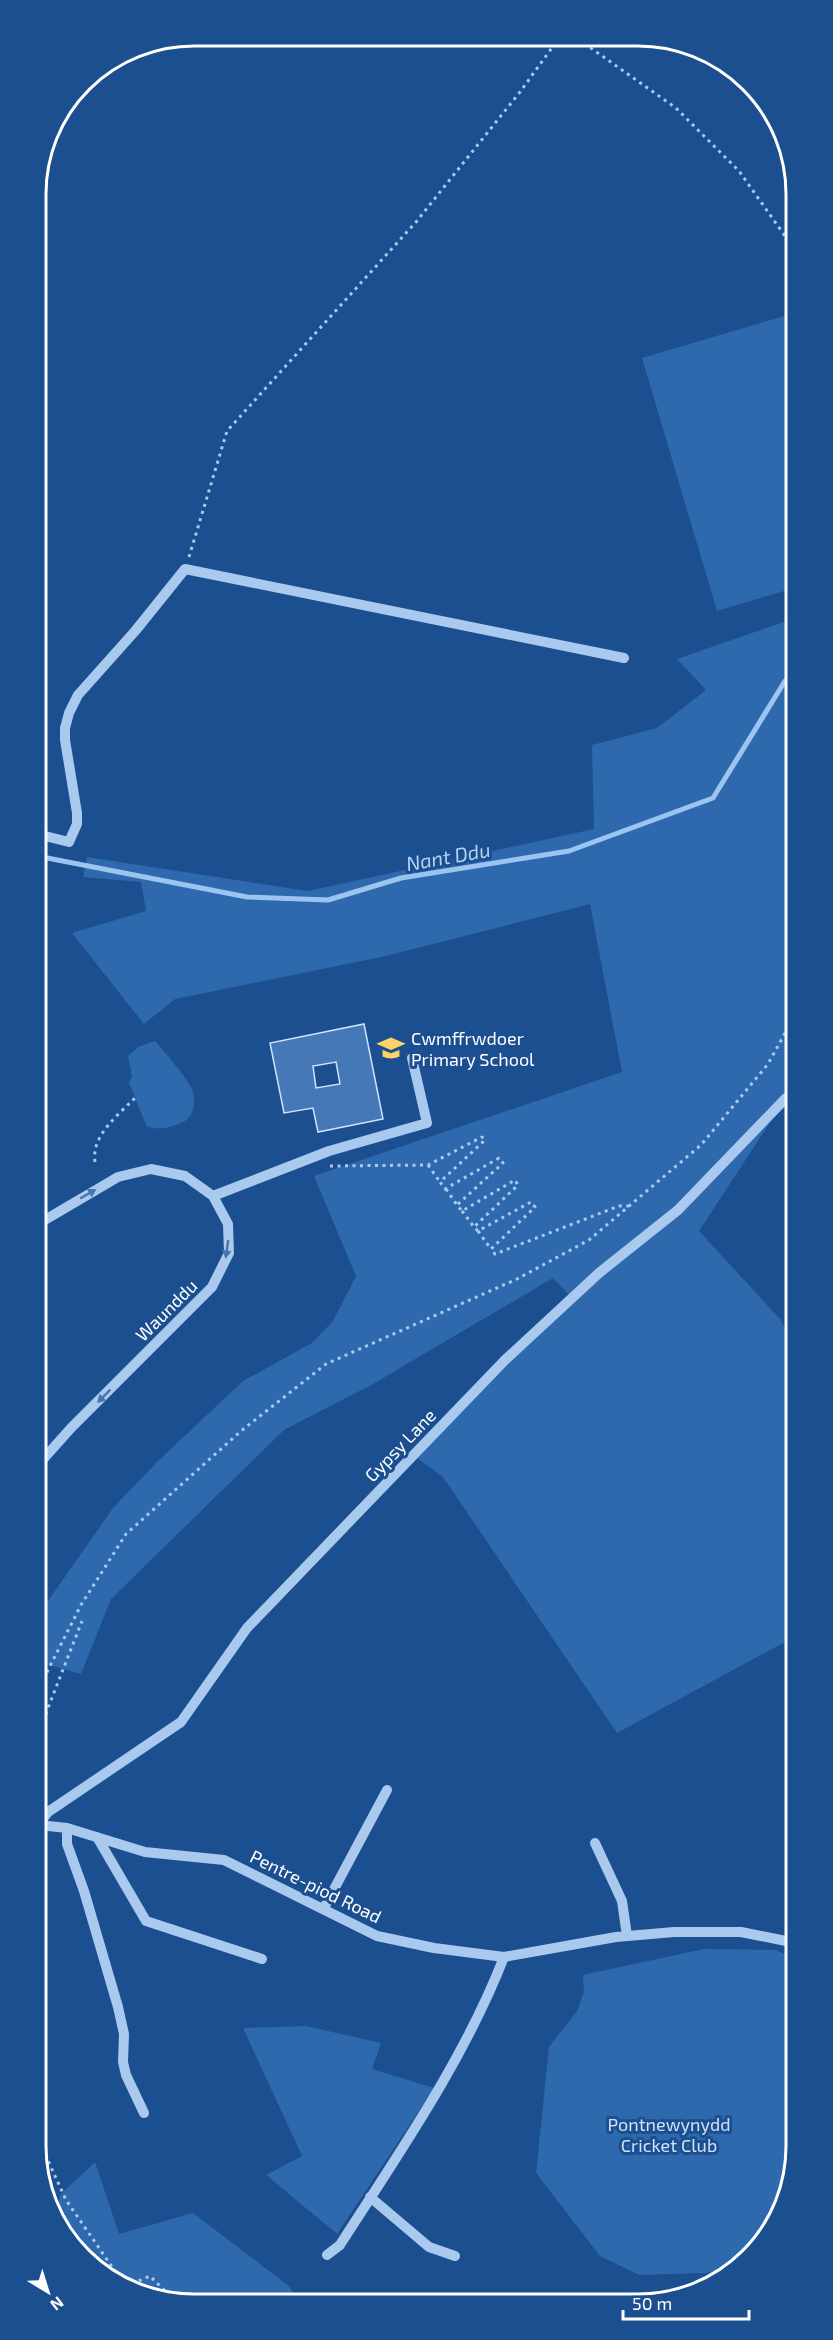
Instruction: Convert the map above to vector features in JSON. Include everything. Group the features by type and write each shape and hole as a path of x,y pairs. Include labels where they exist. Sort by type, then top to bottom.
{"street":[{"path":"47,836 69,842 77,824 65,740 69,713 78,695 136,630 185,569 624,658"},
{"path":"213,1196 329,1151 427,1123 412,1058"},
{"name":"Gypsy Lane","path":"46,1815 182,1722 247,1628 505,1360 598,1273 678,1210 786,1098"},
{"name":"Waunddu","path":"46,1219 118,1177 151,1169 186,1176 213,1196 228,1224 229,1253 212,1287 46,1456"},
{"path":"324,1908 387,1790"},
{"name":"Pentre-piod Road","path":"46,1826 67,1828 145,1852 224,1860 377,1936 434,1948 504,1957 627,1936 674,1932 741,1932 786,1941"},
{"path":"67,1828 67,1844 84,1891 118,2007 124,2034 123,2062 126,2075 144,2113"},
{"path":"97,1837 146,1921 262,1959"},
{"path":"595,1843 622,1901 627,1936"},
{"path":"327,2255 340,2245 437,2092 493,1986 504,1957"},
{"path":"370,2197 429,2247 455,2256"}],"path":[{"path":"185,569 227,430 416,222 554,46"},
{"path":"588,46 676,108 739,171 786,238"},
{"path":"46,1674 81,1605 126,1534 241,1431 327,1364 517,1279 589,1240 701,1145 768,1064 786,1032"},
{"path":"95,1162 93,1151 97,1141 135,1098"},
{"path":"329,1166 428,1165 482,1137 485,1140 441,1182"},
{"path":"445,1189 499,1158 503,1163 457,1205"},
{"path":"428,1165 495,1254 619,1206 630,1206"},
{"path":"462,1211 515,1180 518,1185 474,1227"},
{"path":"478,1231 531,1202 535,1207 491,1250"},
{"path":"46,1712 82,1621"},
{"path":"47,2160 66,2200 114,2270"},
{"path":"137,2282 150,2276 164,2290"}],"green space":[{"path":"786,315 786,590 717,611 642,358"},
{"path":"786,621 786,1098 699,1231 780,1319 786,1330 786,1641 617,1733 443,1477 413,1455 571,1297 553,1278 373,1384 284,1430 111,1599 81,1674 46,1664 46,1604 113,1508 158,1461 243,1381 312,1343 333,1321 356,1276 314,1176 622,1072 590,904 386,956 175,999 144,1024 72,933 146,911 141,882 83,877 87,857 308,891 594,829 592,745 657,728 706,690 677,659"},
{"path":"155,1041 186,1079 194,1098 194,1108 187,1120 174,1126 161,1128 147,1127 129,1083 132,1076 128,1056 138,1047"},
{"name":"Pontnewynydd Cricket Club","path":"704,1949 776,1950 786,1954 786,2155 784,2174 779,2193 762,2228 736,2257 720,2270 706,2273 639,2275 600,2256 536,2173 549,2047 577,2011 584,1992 583,1975"},
{"path":"306,2026 381,2043 372,2069 434,2088 337,2234 266,2175 302,2156 243,2028"},
{"path":"95,2162 119,2234 193,2213 289,2286 294,2294 195,2294 166,2291 147,2286 120,2274 90,2250 66,2220 58,2203 60,2195"}],"building":[{"path":"364,1024 383,1119 318,1132 313,1108 284,1113 270,1043","holes":["336,1062 340,1084 316,1088 313,1066"]}],"waterway":[{"name":"Nant Ddu","path":"47,858 247,897 328,900 401,878 569,851 713,798 786,681"}],"place":[{"name":"Cwmffrwdoer Primary School","path":"391,1048"}]}
